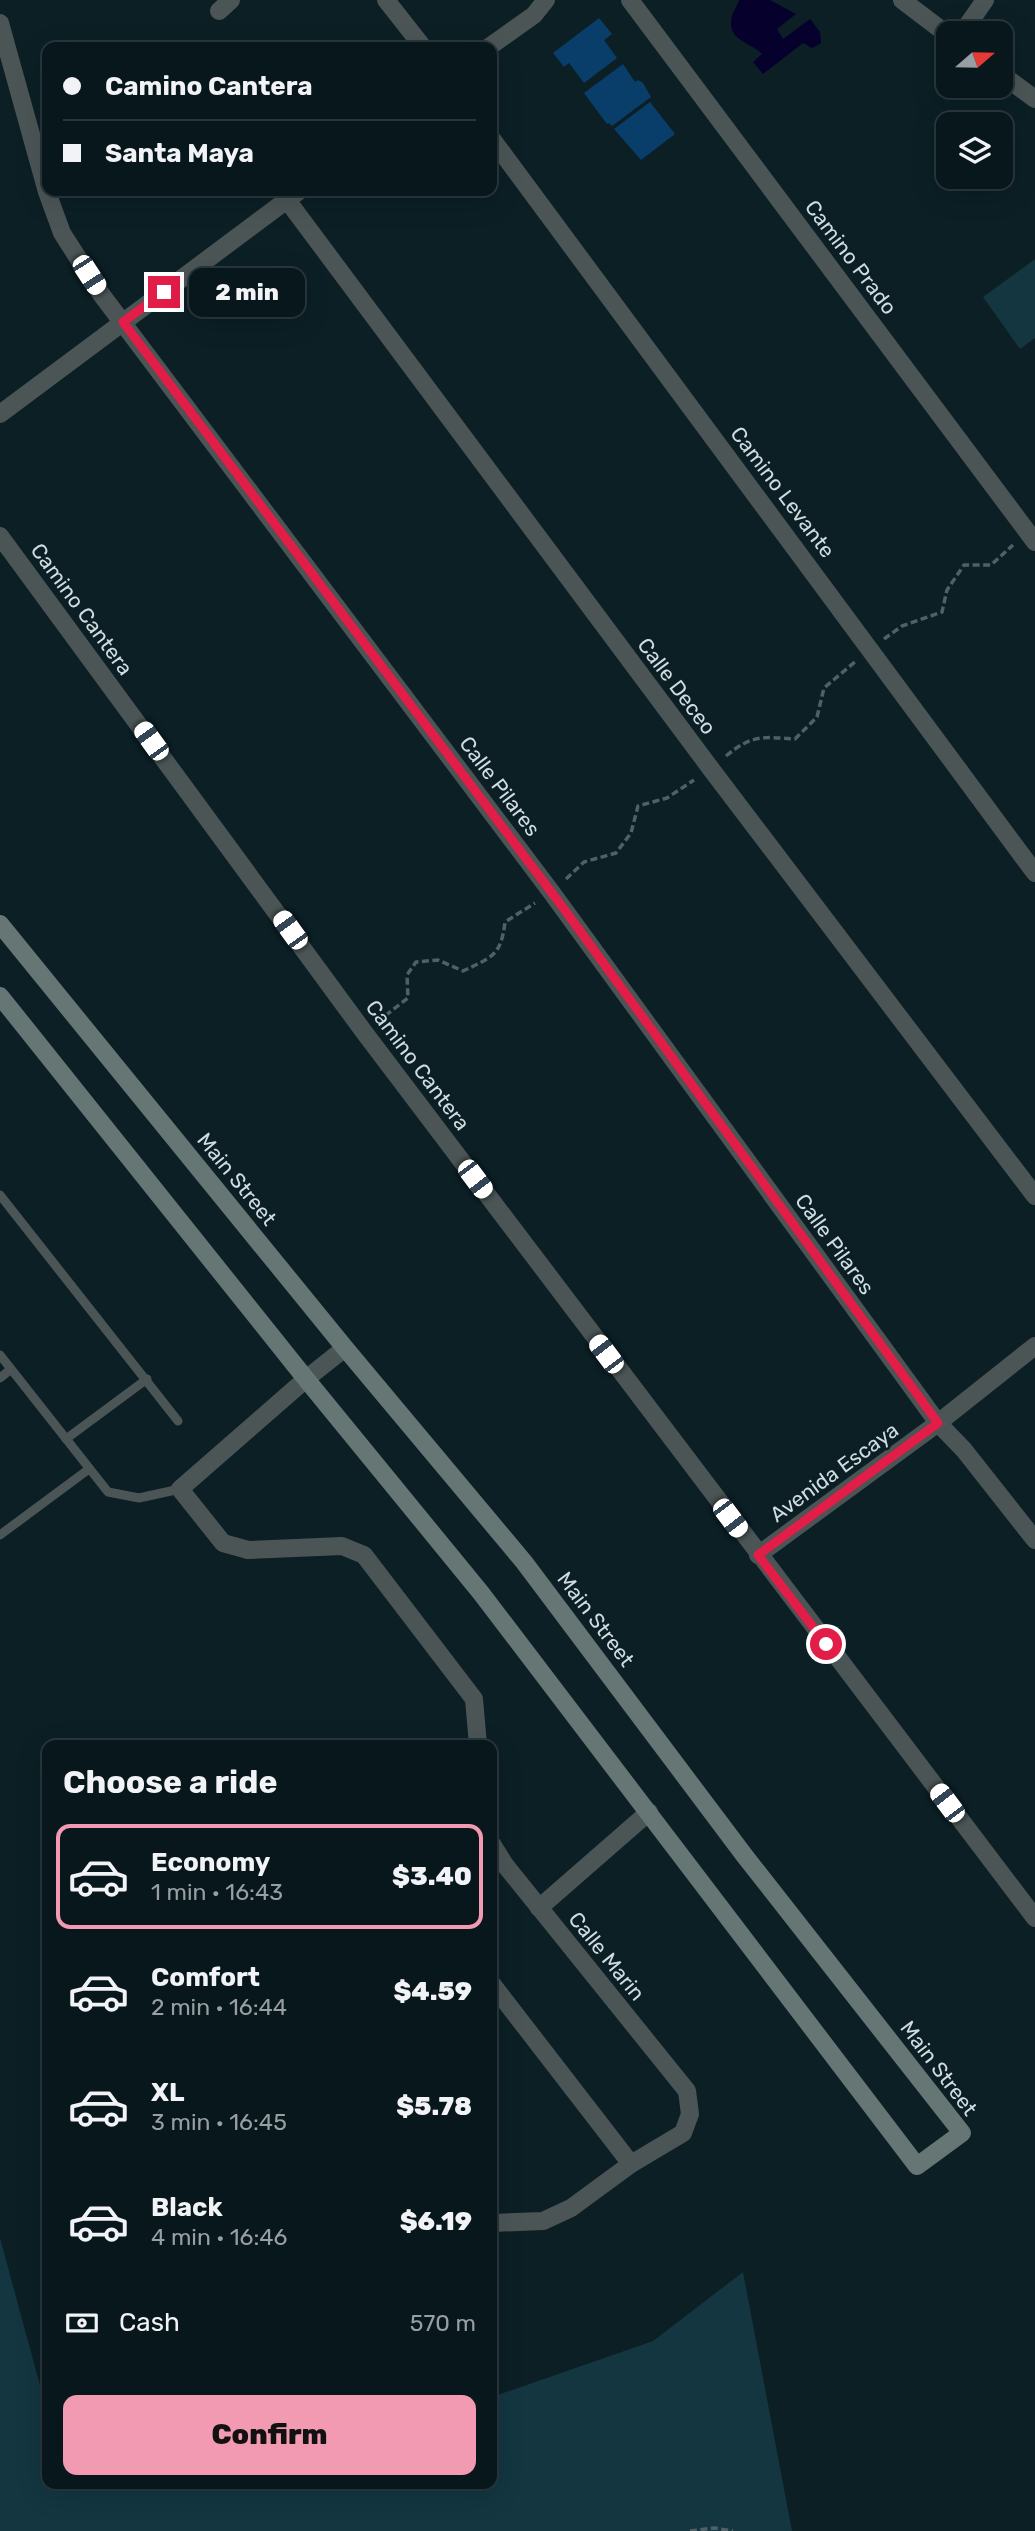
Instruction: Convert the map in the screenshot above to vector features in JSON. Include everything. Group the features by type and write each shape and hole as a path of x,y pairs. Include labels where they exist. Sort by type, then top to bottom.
{"main road":[{"name":"Main Street","path":"0,924 345,1348 524,1562 744,1855 962,2133 917,2166 481,1593 0,996"}],"street":[{"path":"386,0 419,42"},
{"path":"496,42 534,15 546,0"},
{"name":"Camino Prado","path":"630,0 1032,537"},
{"path":"902,0 936,26"},
{"path":"970,21 985,0"},
{"name":"Calle Pilares","path":"0,23 42,173"},
{"path":"1013,83 1035,99"},
{"name":"Camino Levante","path":"497,146 1035,873"},
{"name":"Calle Pilares","path":"49,196 62,233 101,294 551,893 938,1423 964,1450 1035,1540"},
{"path":"0,414 292,196"},
{"name":"Calle Deceo","path":"294,196 711,769 1035,1196"},
{"name":"Camino Cantera","path":"0,536 365,1032 1035,1918"},
{"name":"Avenida Escaya","path":"758,1555 938,1423 1035,1346"},
{"path":"345,1348 180,1489 223,1543 247,1550 342,1546 363,1555 474,1699 478,1740"},
{"path":"539,1908 649,1812"},
{"name":"Calle Marin","path":"498,1870 539,1908 687,2091 690,2114 683,2133 631,2164"},
{"path":"497,1990 631,2164 571,2208 543,2221 497,2221"}],"lane":[{"path":"0,1195 178,1421"},
{"path":"0,1355 108,1492 139,1498 180,1489"},
{"path":"0,1378 11,1369"},
{"path":"66,1439 147,1379"},
{"path":"0,1535 89,1469"}],"path":[{"path":"365,1032 408,998 407,975 416,962 438,961 463,971 493,957 502,943 505,922 551,893 584,862 616,853 631,834 638,806 667,798 711,769 741,744 759,737 795,739 817,717 824,688 902,626 942,612 947,590 964,565 990,565 1032,537"},
{"path":"690,2531 714,2528 733,2531"}],"shaded area":[{"path":"739,0 770,0 796,14 777,29 783,39 810,19 820,32 821,43 812,48 803,43 763,74 753,62 762,54 738,38 732,28 732,16"},
{"path":"1035,259 1035,338 1020,349 983,297"},
{"path":"0,2238 42,2390 42,2489 497,2489 497,2395 653,2341 743,2272 792,2531 0,2531"}],"building":[{"path":"599,18 612,34 604,40 617,58 584,83 569,63 564,67 553,53"},
{"path":"623,64 635,82 638,80 643,83 651,97 612,126 607,124 584,93"},
{"path":"650,102 675,134 641,160 614,129"}],"route":[{"path":"164,292 123,322 564,909 938,1423 758,1555 826,1644"}]}
